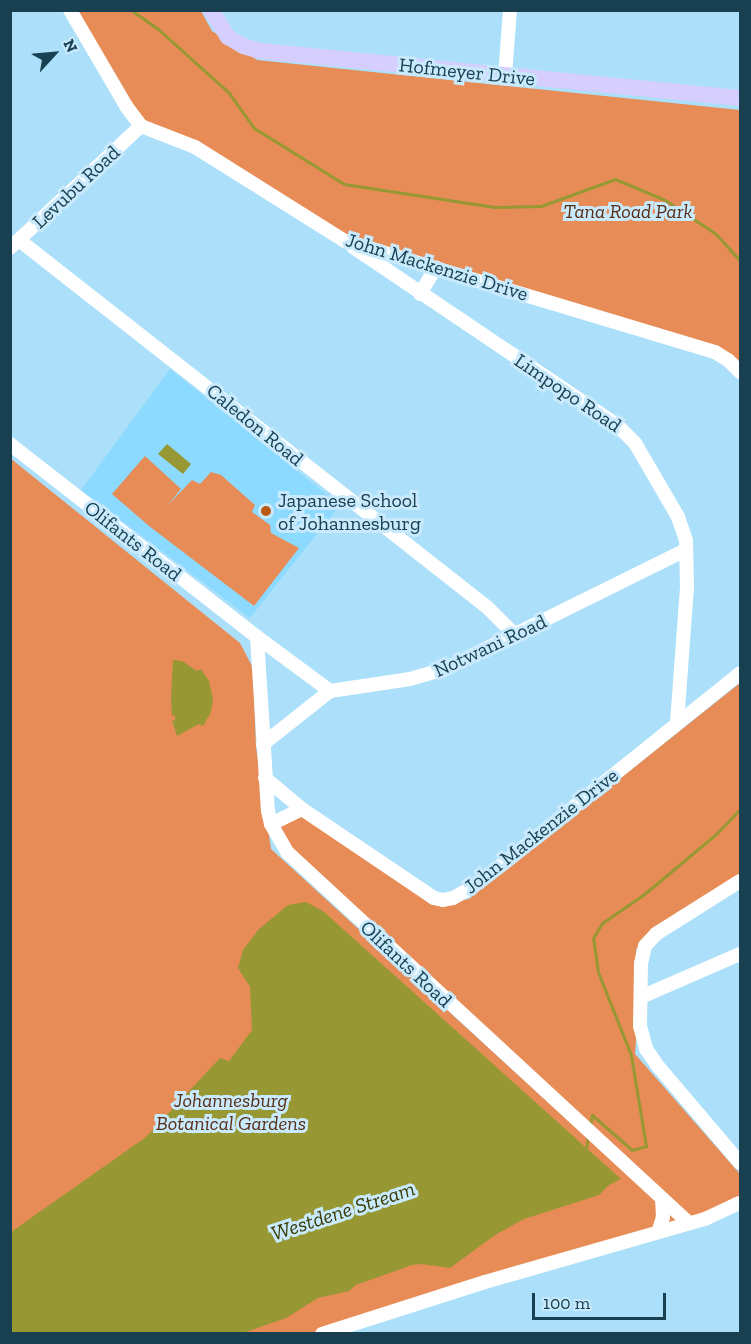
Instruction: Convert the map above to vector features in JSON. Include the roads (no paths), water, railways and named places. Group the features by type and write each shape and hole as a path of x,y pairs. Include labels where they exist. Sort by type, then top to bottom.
{"main road":[{"name":"Hofmeyer Drive","path":"211,10 228,37 250,49 741,98"}],"street":[{"path":"70,10 126,106 141,126"},
{"path":"505,76 510,10"},
{"name":"John Mackenzie Drive","path":"141,126 195,147 345,241 719,354 741,372"},
{"name":"Levubu Road","path":"15,244 141,126"},
{"name":"Limpopo Road","path":"345,241 420,294 625,430 678,517 686,550 687,586 677,723"},
{"name":"Caledon Road","path":"15,244 487,607 515,635"},
{"path":"420,294 436,267"},
{"name":"Olifants Road","path":"10,444 257,637 330,691"},
{"name":"Notwani Road","path":"263,744 330,691 428,675 487,651 686,550"},
{"name":"Olifants Road","path":"257,637 265,778 271,824 279,840 297,862 689,1223"},
{"name":"John Mackenzie Drive","path":"265,778 302,809 434,898 448,899 471,888 741,673"},
{"path":"271,824 302,809"},
{"path":"741,881 649,940 643,952 640,1026 646,1048 657,1065 741,1163"},
{"path":"641,997 741,954"},
{"path":"659,1230 663,1217 662,1199"},
{"path":"322,1334 366,1327 659,1230 689,1223 741,1203"}],"water":[{"path":"167,444 191,464 183,474 158,454"},
{"path":"173,660 182,661 197,671 201,669 209,681 213,699 211,712 203,726 199,724 177,736 172,721 175,720 175,715 172,716 171,698"},
{"path":"306,902 323,911 621,1179 609,1185 599,1195 524,1219 495,1235 450,1268 412,1265 356,1285 349,1291 318,1298 286,1318 243,1333 11,1333 11,1232 146,1137 220,1058 229,1061 252,1030 250,987 238,968 243,950 259,929 288,905"}],"waterway":[{"path":"131,10 158,29 229,93 254,128 344,184 494,207 541,206 615,179 665,200 716,234 740,261"},
{"path":"590,1126 592,1115 632,1150 646,1146 631,1055 598,972 593,938 602,923 643,895 716,834 740,809"},
{"name":"Westdene Stream","path":"586,1150 588,1136"}],"place":[{"name":"Japanese School of Johannesburg","path":"266,511"}],"park label":[{"name":"Tana Road Park","path":"628,211"},
{"name":"Johannesburg Botanical Gardens","path":"231,1112"}]}
